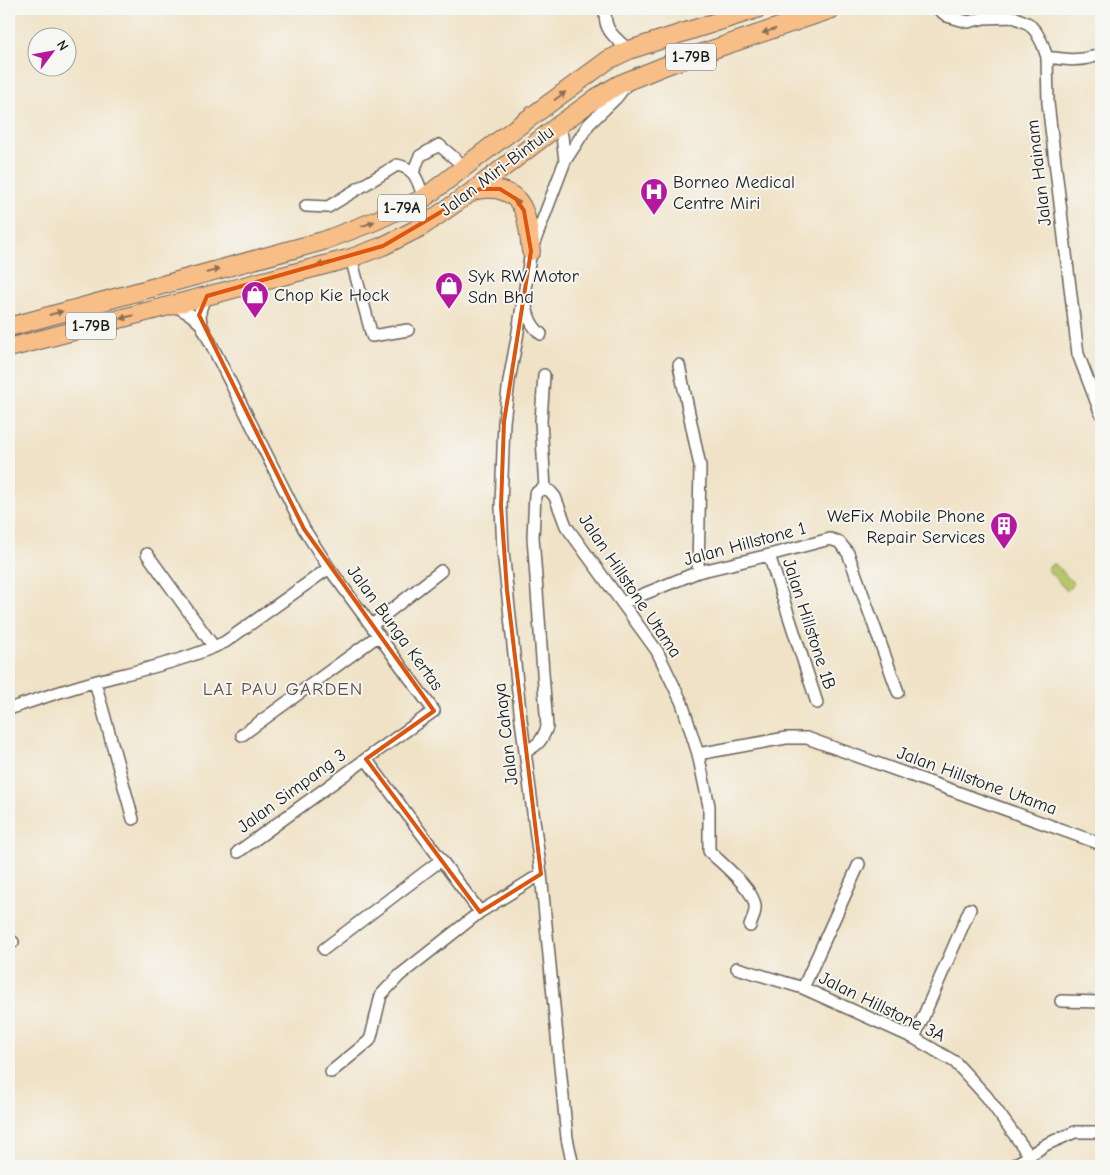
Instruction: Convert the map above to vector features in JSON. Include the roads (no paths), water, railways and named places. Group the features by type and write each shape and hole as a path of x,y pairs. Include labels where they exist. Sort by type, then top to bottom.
{"highway":[{"name":"Jalan Miri-Bintulu","path":"9,327 323,242 375,221 424,198 608,60 629,50 757,9"},
{"name":"Jalan Miri-Bintulu","path":"9,348 351,258 383,246 421,227 473,191 596,98 620,84 676,62 832,9"},
{"path":"501,139 533,125 552,122 559,125"},
{"path":"473,191 486,188 500,189 516,200 524,210 532,251"}],"street":[{"path":"606,9 605,16 611,35 629,50"},
{"name":"Jalan Hainam","path":"938,9 947,16 968,22 984,18 1014,17 1029,24 1036,32 1047,57 1048,103 1078,354 1101,414"},
{"path":"1047,57 1068,60 1088,59 1101,54"},
{"path":"565,161 589,124 626,87 630,80"},
{"path":"559,125 565,161"},
{"path":"413,172 420,156 439,145 465,167"},
{"name":"Jalan Cahaya","path":"565,161 532,251 509,381 504,422 501,506 507,590 541,874 567,1138 573,1166"},
{"path":"306,206 328,207 398,165 406,167 413,172 424,198"},
{"path":"351,258 372,336 408,330"},
{"path":"200,324 200,307 207,296"},
{"path":"524,298 531,322 541,334"},
{"name":"Jalan Bunga Kertas","path":"174,305 191,315 200,324 304,529 329,568 434,711 366,759"},
{"path":"679,365 700,466 698,572"},
{"path":"525,752 536,746 543,739 548,727 533,537 535,494 545,489 541,421 544,375"},
{"name":"Jalan Hillstone Utama","path":"545,489 550,491 555,497 566,526 657,651 682,703 698,754 786,738 807,738 1101,844"},
{"name":"Jalan Hillstone 1","path":"622,603 698,572 830,539 839,542 848,552 898,692"},
{"path":"147,554 214,647"},
{"name":"Jalan Hillstone 1B","path":"769,555 817,703"},
{"path":"9,708 153,667 214,647 225,642 329,568"},
{"path":"372,625 441,571"},
{"path":"242,735 379,635"},
{"path":"95,682 133,819"},
{"path":"698,754 709,806 709,852 746,887 753,897 756,907 750,926"},
{"path":"366,759 480,912"},
{"name":"Jalan Simpang 3","path":"238,852 366,759"},
{"path":"324,949 441,860"},
{"path":"803,988 859,864"},
{"path":"331,1072 369,1041 381,995 400,975 480,912 541,874"},
{"path":"914,1038 970,908"},
{"name":"Jalan Hillstone 3A","path":"737,968 803,988 914,1038 955,1062 987,1097 1029,1155"},
{"path":"1061,1002 1101,1002"},
{"path":"1013,1166 1047,1144 1075,1132 1101,1132"}],"place":[{"name":"Borneo Medical Centre Miri","path":"654,216"},
{"name":"Syk RW Motor Sdn Bhd","path":"449,310"},
{"name":"Chop Kie Hock","path":"255,319"},
{"name":"WeFix Mobile Phone Repair Services","path":"1004,550"}],"district":[{"name":"LAI PAU GARDEN","path":"283,689"}]}
